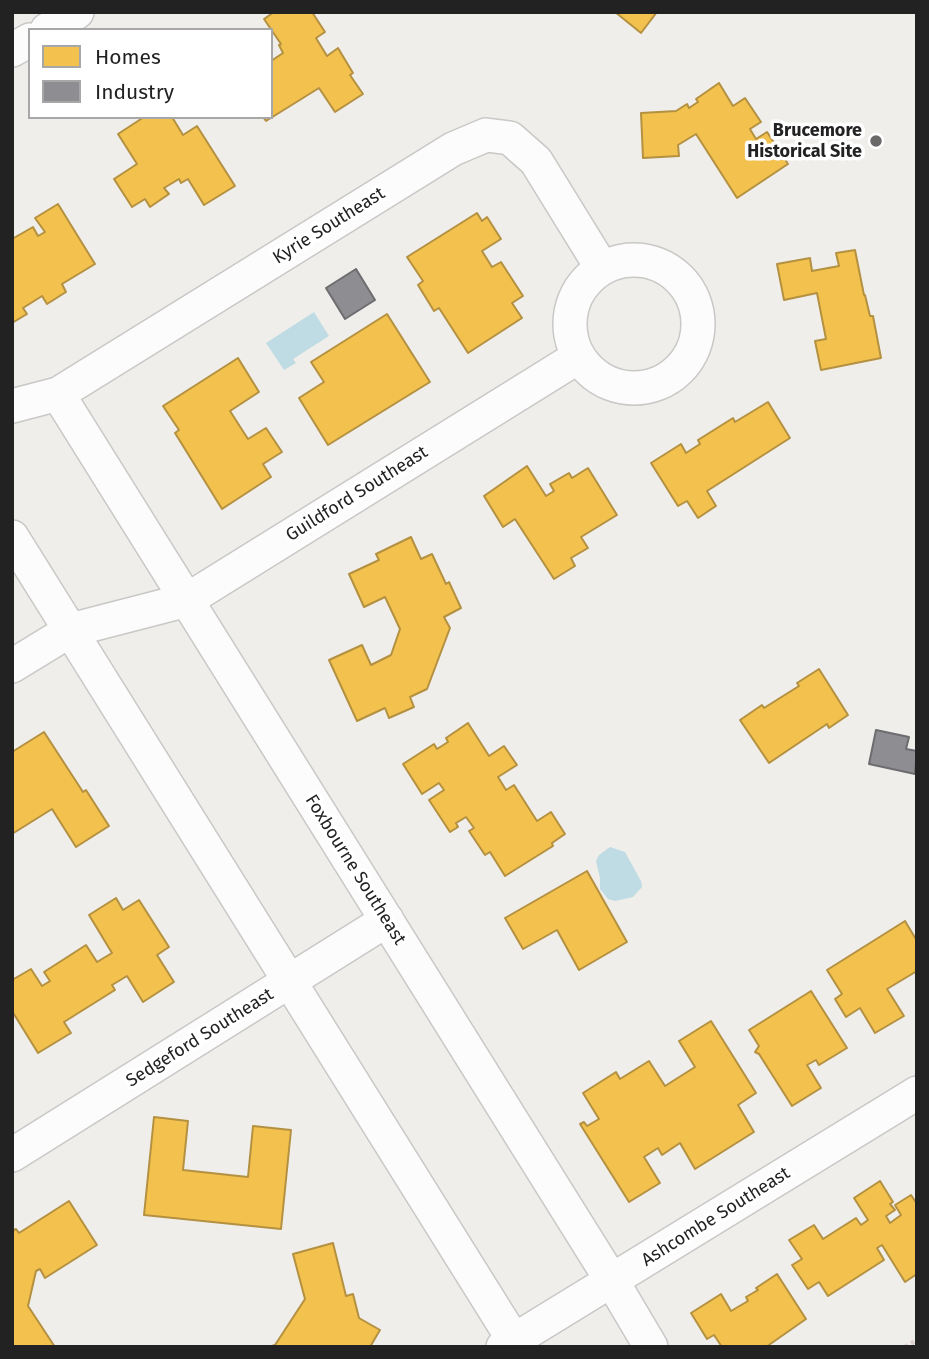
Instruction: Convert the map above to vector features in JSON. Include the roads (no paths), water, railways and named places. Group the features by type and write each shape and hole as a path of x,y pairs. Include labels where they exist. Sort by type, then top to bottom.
{"street":[{"path":"12,50 28,41"},
{"name":"Kyrie Southeast","path":"12,406 58,394 453,149 485,135 510,138 536,161 602,268"},
{"path":"629,259 656,262 680,277 695,300 699,327 692,354 675,375 650,387 622,388 597,377 578,357 570,332 572,307 583,284 602,268 629,259"},
{"name":"Guildford Southeast","path":"12,666 71,631 187,600 578,357"},
{"name":"Foxbourne Southeast","path":"58,394 651,1347"},
{"path":"12,537 290,981 512,1345"},
{"name":"Sedgeford Southeast","path":"12,1155 387,920"},
{"name":"Ashcombe Southeast","path":"512,1345 917,1093"}],"water":[{"path":"314,312 329,336 293,359 296,363 284,370 266,343"},
{"path":"610,847 625,852 641,881 642,887 633,897 615,901 608,899 600,889 596,861 599,855"}],"place":[{"name":"Brucemore Historical Site","path":"876,141"}]}
